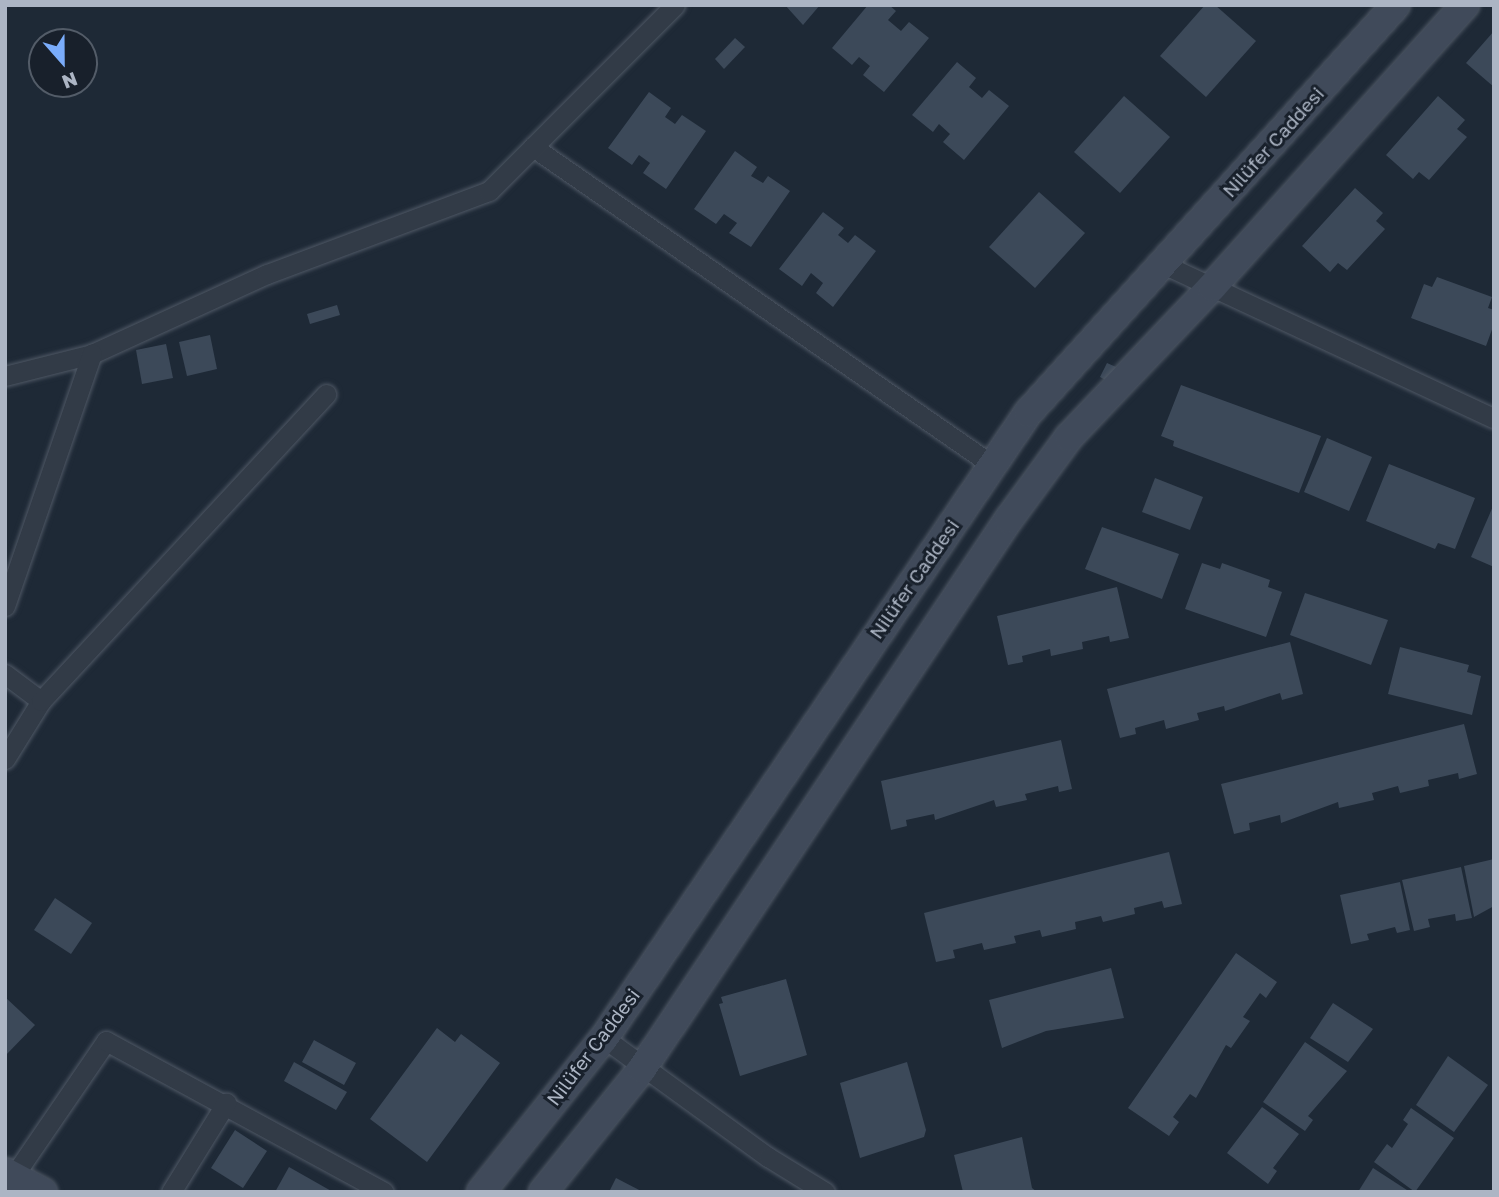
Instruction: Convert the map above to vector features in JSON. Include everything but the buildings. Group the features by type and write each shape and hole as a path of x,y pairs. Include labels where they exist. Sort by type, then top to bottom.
{"street":[{"path":"5,376 92,354 267,274 489,191 675,5"},
{"name":"Nilüfer Caddesi","path":"481,1192 604,1038 1028,413 1396,5"},
{"path":"542,1192 642,1069 1061,447 1212,287 1465,5"},
{"path":"533,147 992,465"},
{"path":"1163,264 1494,418"},
{"path":"5,606 92,354"},
{"path":"5,759 41,701 326,394"},
{"path":"5,674 41,701"},
{"path":"604,1038 642,1069 825,1192"},
{"path":"43,1192 10,1173 106,1041 226,1103 384,1192"},
{"path":"171,1192 226,1103"}]}
